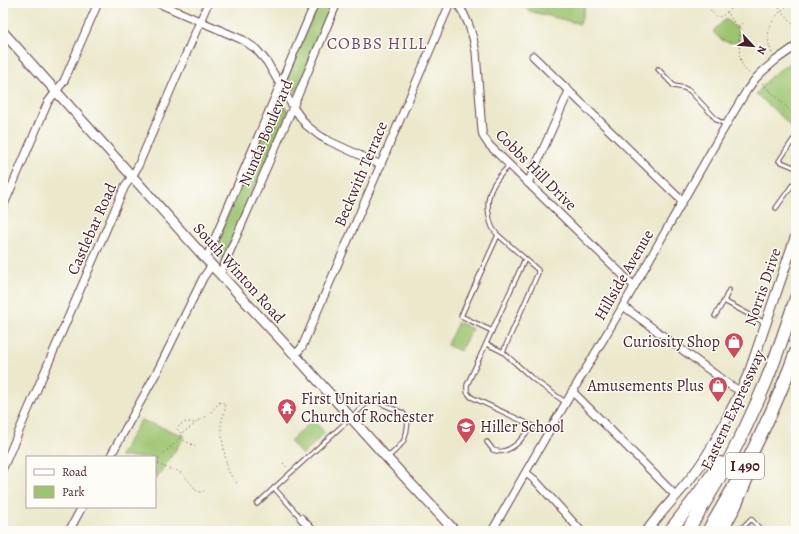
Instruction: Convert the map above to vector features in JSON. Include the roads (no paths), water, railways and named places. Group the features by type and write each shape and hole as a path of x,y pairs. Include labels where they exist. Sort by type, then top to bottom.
{"highway":[{"name":"Eastern Expressway","path":"687,531 722,473 750,419 773,363 796,298"},
{"name":"Eastern Expressway","path":"708,531 752,454 778,399 796,352"},
{"path":"721,531 740,495 778,399"},
{"path":"670,531 697,496 750,419"}],"main road":[{"name":"South Winton Road","path":"3,32 209,262 387,458 456,531"},
{"name":"Norris Drive","path":"647,531 694,474 709,452 741,391 753,362 796,235"}],"street":[{"path":"3,207 48,102 64,81 98,3"},
{"path":"158,3 243,40 256,49 267,62 293,107 306,125 320,136 381,165"},
{"name":"Castlebar Road","path":"3,468 125,186 138,166 208,3"},
{"name":"Nunda Boulevard","path":"111,456 159,368 203,278 280,85 315,3"},
{"name":"Nunda Boulevard","path":"220,274 337,3"},
{"name":"Beckwith Terrace","path":"295,355 302,347 448,6 452,3"},
{"name":"Cobbs Hill Drive","path":"457,3 468,22 474,41 483,136 489,145 634,286"},
{"name":"Hillside Avenue","path":"492,531 565,402 623,306 747,90 756,78 776,60 796,46"},
{"path":"533,56 682,201"},
{"path":"528,183 569,91"},
{"path":"623,306 731,386 741,391"},
{"path":"572,391 676,496"},
{"path":"526,473 535,480 581,531"},
{"path":"69,531 81,508"},
{"path":"300,518 313,531"}],"lane":[{"path":"658,69 674,86 690,91 717,120 726,125"},
{"path":"793,140 779,161 796,168"},
{"path":"503,352 538,273 538,270 493,231 490,224 487,207 489,192 496,181 510,165"},
{"path":"776,208 793,184 796,185"},
{"path":"492,332 461,316 498,235"},
{"path":"525,259 467,385 467,392 471,397 548,433"},
{"path":"715,316 730,290"},
{"path":"724,301 766,323"},
{"path":"487,344 503,352 533,379 565,402"},
{"path":"257,504 366,404 374,401 402,413 408,419 403,443 387,458"},
{"path":"487,442 493,450 502,452 512,447 525,436 531,425"},
{"path":"274,488 300,518"},
{"path":"739,531 751,519 762,531"}],"place":[{"name":"Curiosity Shop","path":"734,359"},
{"name":"Amusements Plus","path":"718,403"},
{"name":"First Unitarian Church of Rochester","path":"287,425"},
{"name":"Hiller School","path":"466,444"}],"district":[{"name":"COBBS HILL","path":"377,43"}]}
